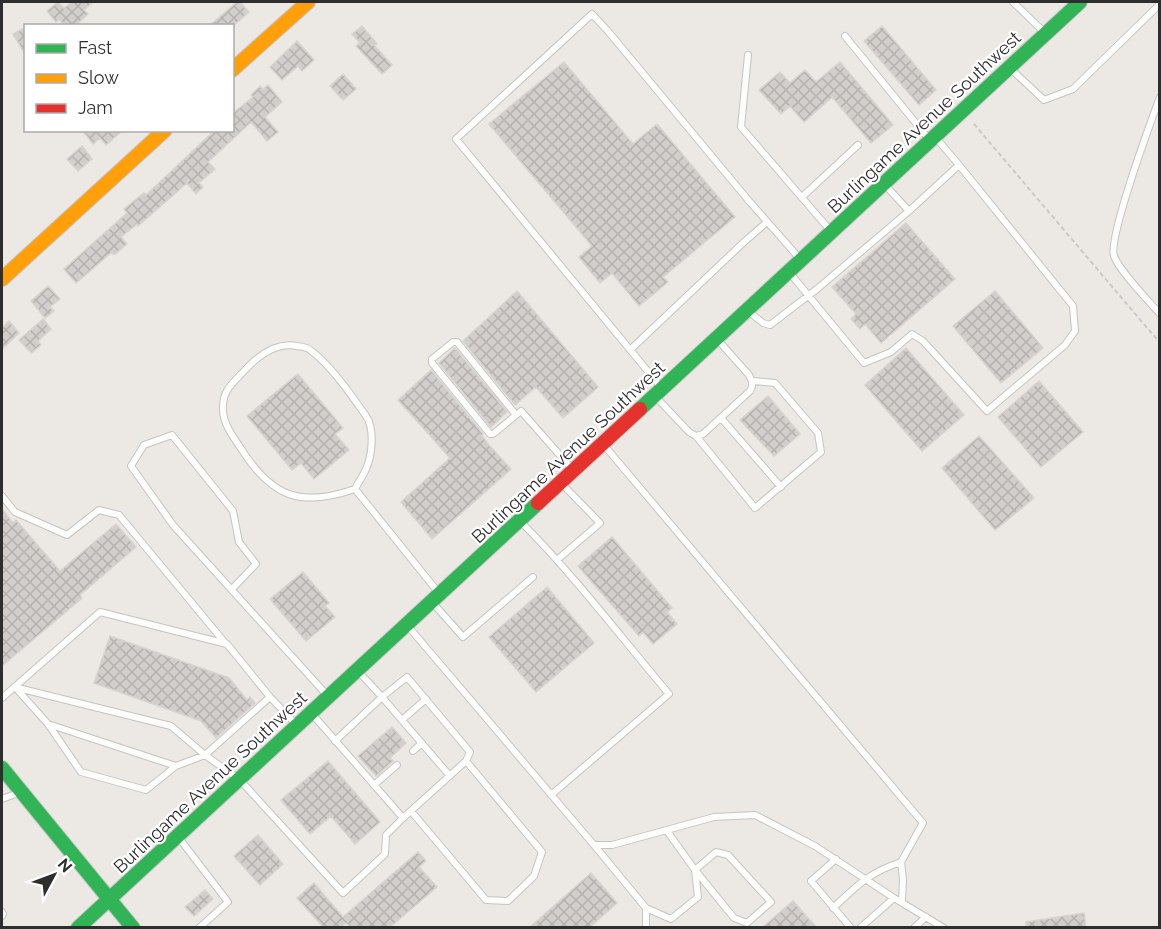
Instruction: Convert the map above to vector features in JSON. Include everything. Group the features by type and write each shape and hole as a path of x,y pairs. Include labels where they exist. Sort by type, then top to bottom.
{"street":[{"path":"234,68 308,2"},
{"name":"Burlingame Avenue Southwest","path":"78,927 240,780 1080,2"},
{"path":"2,279 163,132"},
{"path":"2,768 133,927"}],"lane":[{"path":"1013,2 1045,34"},
{"path":"1009,68 1044,100 1073,89 1160,4"},
{"path":"753,381 775,383 818,433 821,452 755,508 696,436 689,432 630,350 456,139 592,14 801,260"},
{"path":"789,272 864,363 891,352 912,334 922,341 987,411 1065,345 1075,331 1073,306 959,165 845,36"},
{"path":"748,55 741,127 832,232"},
{"path":"1160,97 1131,182 1115,237 1114,255 1123,270 1160,314"},
{"path":"802,197 858,145"},
{"path":"747,311 763,323 770,325 817,289 959,165"},
{"path":"884,183 909,211"},
{"path":"630,350 767,222"},
{"path":"696,436 703,434 753,387 753,381 749,375 716,339"},
{"path":"516,415 457,342 453,342 432,358 432,363 490,434 522,412 574,471"},
{"path":"287,344 309,348 333,372 354,399 369,420 371,444 366,469 355,489 334,496 313,499 288,494 268,482 247,459 231,434 222,413 224,393 258,356 287,344"},
{"path":"721,417 780,487"},
{"path":"232,589 256,564 239,542 233,511 172,435 144,445 131,466 173,525 329,696"},
{"path":"603,444 923,823 901,862 902,903"},
{"path":"558,559 600,523 561,483"},
{"path":"355,489 463,637 533,577"},
{"path":"2,496 15,512 68,535 99,510 119,515 270,697 297,725"},
{"path":"519,521 558,559 669,694 551,795"},
{"path":"2,698 100,612 227,644"},
{"path":"407,624 646,908 671,919 698,897 695,870"},
{"path":"357,670 450,776"},
{"path":"14,687 171,726 205,755 240,780 343,893 385,854 386,835 466,761 470,752 407,677 335,741"},
{"path":"14,687 48,724 81,772 146,790 176,766 205,755 270,697"},
{"path":"402,720 426,699"},
{"path":"311,713 403,818"},
{"path":"48,724 176,766"},
{"path":"413,751 422,743"},
{"path":"411,811 486,900 508,901 534,876 542,852 466,761"},
{"path":"374,784 397,765"},
{"path":"2,799 21,792"},
{"path":"594,845 612,845 714,817 755,815 836,859 894,898 944,927"},
{"path":"667,831 695,870 734,918 747,923 771,902 728,855 716,852 695,870"},
{"path":"178,837 228,902 199,927"},
{"path":"836,859 811,881 850,927"},
{"path":"833,908 865,878 883,868 901,862"},
{"path":"860,927 894,898"},
{"path":"646,908 646,927"},
{"path":"914,927 926,917"}],"path":[{"path":"974,124 1160,343"}],"building":[{"path":"58,2 64,8 72,2 93,2 84,10 88,14 77,24 63,24 59,19 56,22 47,11"},
{"path":"237,2 240,2 249,12 234,25 211,24"},
{"path":"362,26 377,44 374,45 392,65 382,74 356,46 360,43 352,34"},
{"path":"882,26 936,90 919,105 864,41"},
{"path":"24,28 24,53 13,34"},
{"path":"297,41 314,60 302,71 298,66 282,80 270,67"},
{"path":"564,62 633,144 657,124 735,217 663,277 668,282 639,306 612,273 600,283 579,257 592,246 489,124"},
{"path":"840,62 893,125 871,143 832,97 804,122 790,106 781,114 759,90 780,72 790,83 805,70 816,82"},
{"path":"343,74 356,89 343,100 330,86"},
{"path":"268,85 282,102 265,117 278,132 267,141 251,122 208,162 215,169 199,183 203,187 196,194 187,183 138,226 137,224 121,237 127,244 114,255 112,252 76,283 64,269 127,213 124,209 144,193 146,195 213,132 234,132 234,112 253,97 251,95 260,86 263,89"},
{"path":"84,132 121,132 106,145 100,138 93,144"},
{"path":"82,146 92,159 78,171 67,159"},
{"path":"906,223 955,279 881,343 865,324 860,329 851,319 856,314 832,287"},
{"path":"48,286 60,299 50,307 54,311 45,318 31,301"},
{"path":"517,291 598,387 563,418 536,387 515,405 463,341"},
{"path":"995,291 1043,348 1001,383 953,326"},
{"path":"43,319 51,329 38,341 41,345 31,353 19,340"},
{"path":"9,321 19,333 2,349 2,328"},
{"path":"455,348 507,412 491,427 439,363"},
{"path":"906,348 964,415 922,451 865,385"},
{"path":"431,370 483,434 482,436 489,445 511,469 432,539 401,502 450,458 398,400"},
{"path":"298,374 343,428 335,434 349,450 314,479 301,463 292,470 247,416"},
{"path":"1039,381 1083,432 1041,467 998,417"},
{"path":"768,396 800,434 774,456 740,420"},
{"path":"979,436 1034,498 995,530 942,468"},
{"path":"2,509 13,523 16,520 60,571 116,524 136,547 80,595 82,598 2,666"},
{"path":"612,537 672,608 667,612 677,624 653,644 643,632 639,636 578,566"},
{"path":"303,572 329,603 325,606 335,617 306,641 270,599"},
{"path":"547,587 594,643 536,692 489,637"},
{"path":"110,636 229,678 247,700 250,697 255,703 216,738 201,721 94,683"},
{"path":"392,727 406,743 390,758 393,761 376,776 358,756"},
{"path":"328,761 380,822 355,844 331,816 310,834 281,800"},
{"path":"258,835 283,864 260,885 234,856"},
{"path":"418,852 426,861 419,867 437,887 390,927 350,927 346,923 341,927 323,927 297,898 314,883 343,917"},
{"path":"591,873 617,903 590,927 530,927"},
{"path":"205,890 213,899 194,916 185,907"},
{"path":"793,901 816,927 763,927"},
{"path":"1084,913 1086,927 1026,927 1026,922"}],"traffic: fast":[{"path":"640,409 1080,2"},
{"path":"78,928 538,503"},
{"path":"2,768 133,928"}],"traffic: slow":[{"path":"234,68 308,2"},
{"path":"2,279 163,132"}],"traffic: jam":[{"path":"538,503 640,409"}]}
